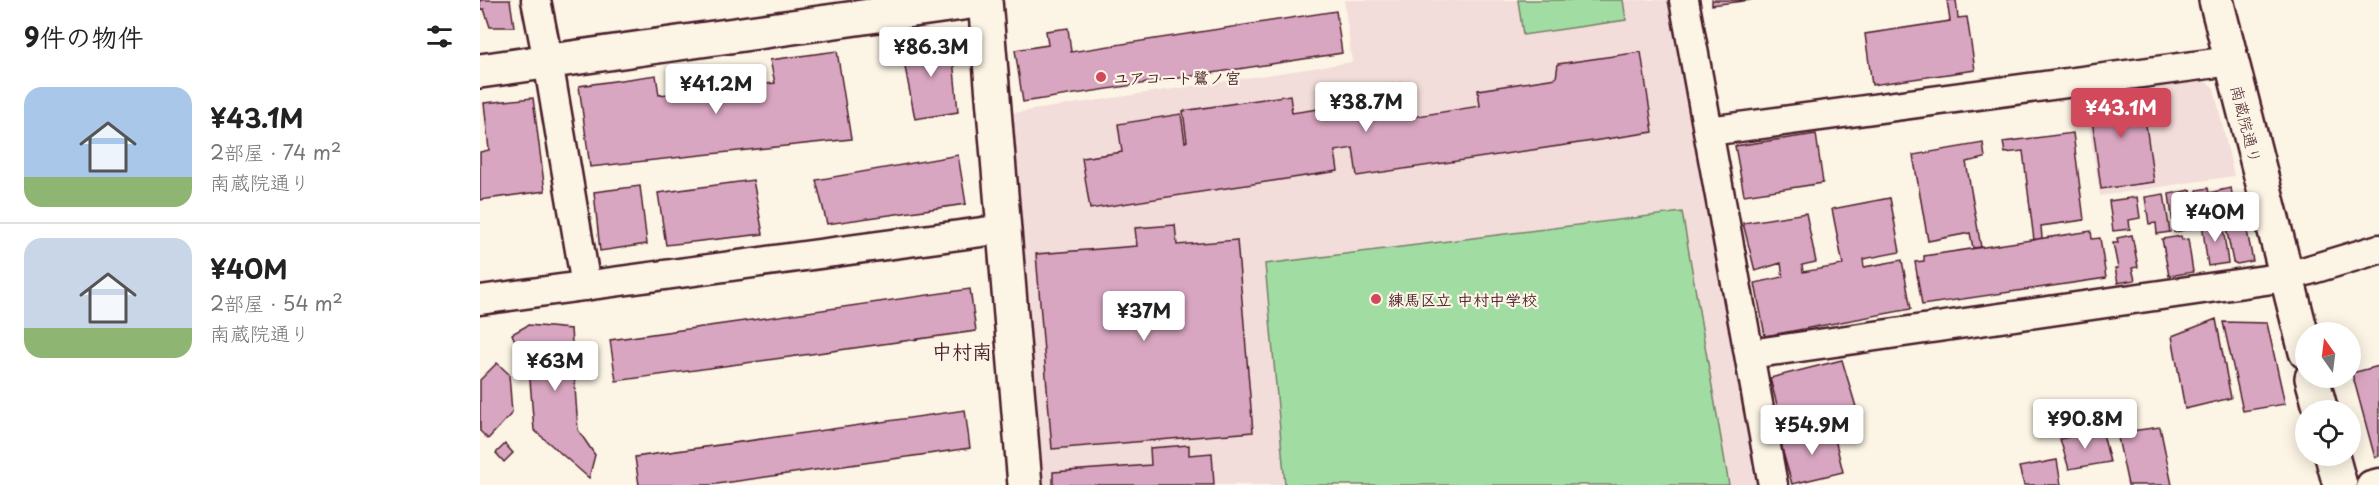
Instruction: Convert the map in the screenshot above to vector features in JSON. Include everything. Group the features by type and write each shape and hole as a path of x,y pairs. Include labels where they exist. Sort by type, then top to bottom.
{"street":[{"path":"536,0 585,286"},
{"path":"480,70 985,0 1025,485"},
{"path":"1684,0 1773,485"},
{"name":"南蔵院通り","path":"2216,0 2298,322"},
{"path":"1709,131 2231,62"},
{"path":"480,300 1004,230"},
{"path":"1750,354 2286,277 2379,249"},
{"path":"2335,466 2340,485"},
{"path":"2371,485 2379,483"}],"shaded area":[{"name":"練馬区立 中村中学校","path":"1344,0 1670,0 1758,485 1043,485 1013,113 1352,62"},
{"path":"2202,78 2214,88 2234,176 2100,196 2084,94"}],"green space":[{"path":"1518,0 1623,0 1626,20 1523,35"},
{"path":"1682,212 1729,485 1285,485 1265,264"}],"building":[{"path":"480,0 510,0 514,27 490,27 484,9 480,10"},
{"path":"1712,0 1751,0 1712,5"},
{"path":"1947,0 1956,0 1958,18 1967,17 1975,70 1872,85 1865,34 1950,21"},
{"name":"ユアコート鷺ノ宮","path":"1336,11 1342,53 1023,102 1015,50 1048,45 1046,31 1068,28 1071,52"},
{"path":"951,37 958,112 915,119 901,46"},
{"path":"837,51 851,139 590,167 579,86 656,75 659,95 775,83 770,60"},
{"path":"1641,52 1653,132 1357,176 1353,148 1335,151 1338,171 1090,209 1082,158 1122,152 1118,124 1181,114 1185,142 1187,141 1183,111 1290,95 1292,113 1345,105 1343,92 1401,83 1406,118 1480,106 1478,90 1556,78 1558,64"},
{"path":"2141,89 2154,182 2101,189 2089,96"},
{"path":"533,98 545,191 480,200 480,152 489,150 484,103"},
{"path":"2073,133 2084,220 2041,226 2042,238 2034,240 2023,151 2005,153 2003,142"},
{"path":"1816,134 1823,183 1744,195 1735,146"},
{"path":"1983,143 1985,158 1966,162 1981,247 1973,248 1970,233 1928,241 1913,155"},
{"path":"958,155 966,204 827,224 816,180"},
{"path":"753,180 763,234 666,245 658,193"},
{"path":"640,186 647,244 600,251 594,192"},
{"path":"2208,188 2209,193 2231,188 2235,212 2213,216 2212,209 2201,211 2197,190"},
{"path":"2191,190 2195,219 2188,220 2190,229 2174,232 2169,194"},
{"path":"2164,194 2170,232 2157,234 2156,223 2149,224 2145,197"},
{"path":"2137,197 2140,218 2129,220 2130,229 2113,231 2109,201"},
{"path":"1890,198 1900,252 1863,259 1864,267 1902,260 1911,309 1765,336 1755,283 1783,277 1781,263 1755,271 1743,223 1806,213 1816,262 1802,265 1803,272 1843,265 1832,209"},
{"path":"2222,220 2228,263 2208,266 2202,223"},
{"path":"2245,221 2253,261 2237,264 2233,262 2226,227"},
{"path":"1175,225 1177,245 1237,240 1253,432 1052,449 1036,254 1137,246 1135,228"},
{"path":"2091,231 2092,239 2100,238 2106,278 1922,305 1915,262 1924,261 1924,256"},
{"path":"2132,235 2138,267 2132,268 2135,280 2118,283 2115,268 2118,268 2113,243 2118,243 2117,238"},
{"path":"2181,236 2182,240 2188,239 2193,272 2169,276 2162,239"},
{"path":"970,289 976,331 616,381 610,340"},
{"path":"2216,319 2231,398 2185,409 2172,336"},
{"path":"2223,322 2267,323 2285,404 2243,411"},
{"path":"528,325 571,329 578,430 595,455 589,478 534,430 528,355 519,350 512,334"},
{"path":"1842,360 1856,407 1781,420 1770,378"},
{"path":"497,363 509,374 512,413 488,439 480,431 480,380"},
{"path":"2379,366 2379,456 2375,458 2356,388 2361,388 2361,371"},
{"path":"965,410 970,448 710,485 639,485 635,457"},
{"path":"1832,427 1843,472 1792,484 1780,442"},
{"path":"2160,427 2172,485 2128,485 2117,433"},
{"path":"2102,430 2110,462 2069,469 2060,439"},
{"path":"505,444 513,453 504,462 496,453"},
{"path":"1189,445 1189,455 1212,453 1214,485 1053,485 1053,472 1151,465 1150,448"},
{"path":"2057,460 2061,485 2024,485 2019,467"}],"place":[{"name":"ユアコート鷺ノ宮","path":"1101,77"},
{"name":"練馬区立 中村中学校","path":"1376,299"}],"district":[{"name":"中村南","path":"962,351"}]}
